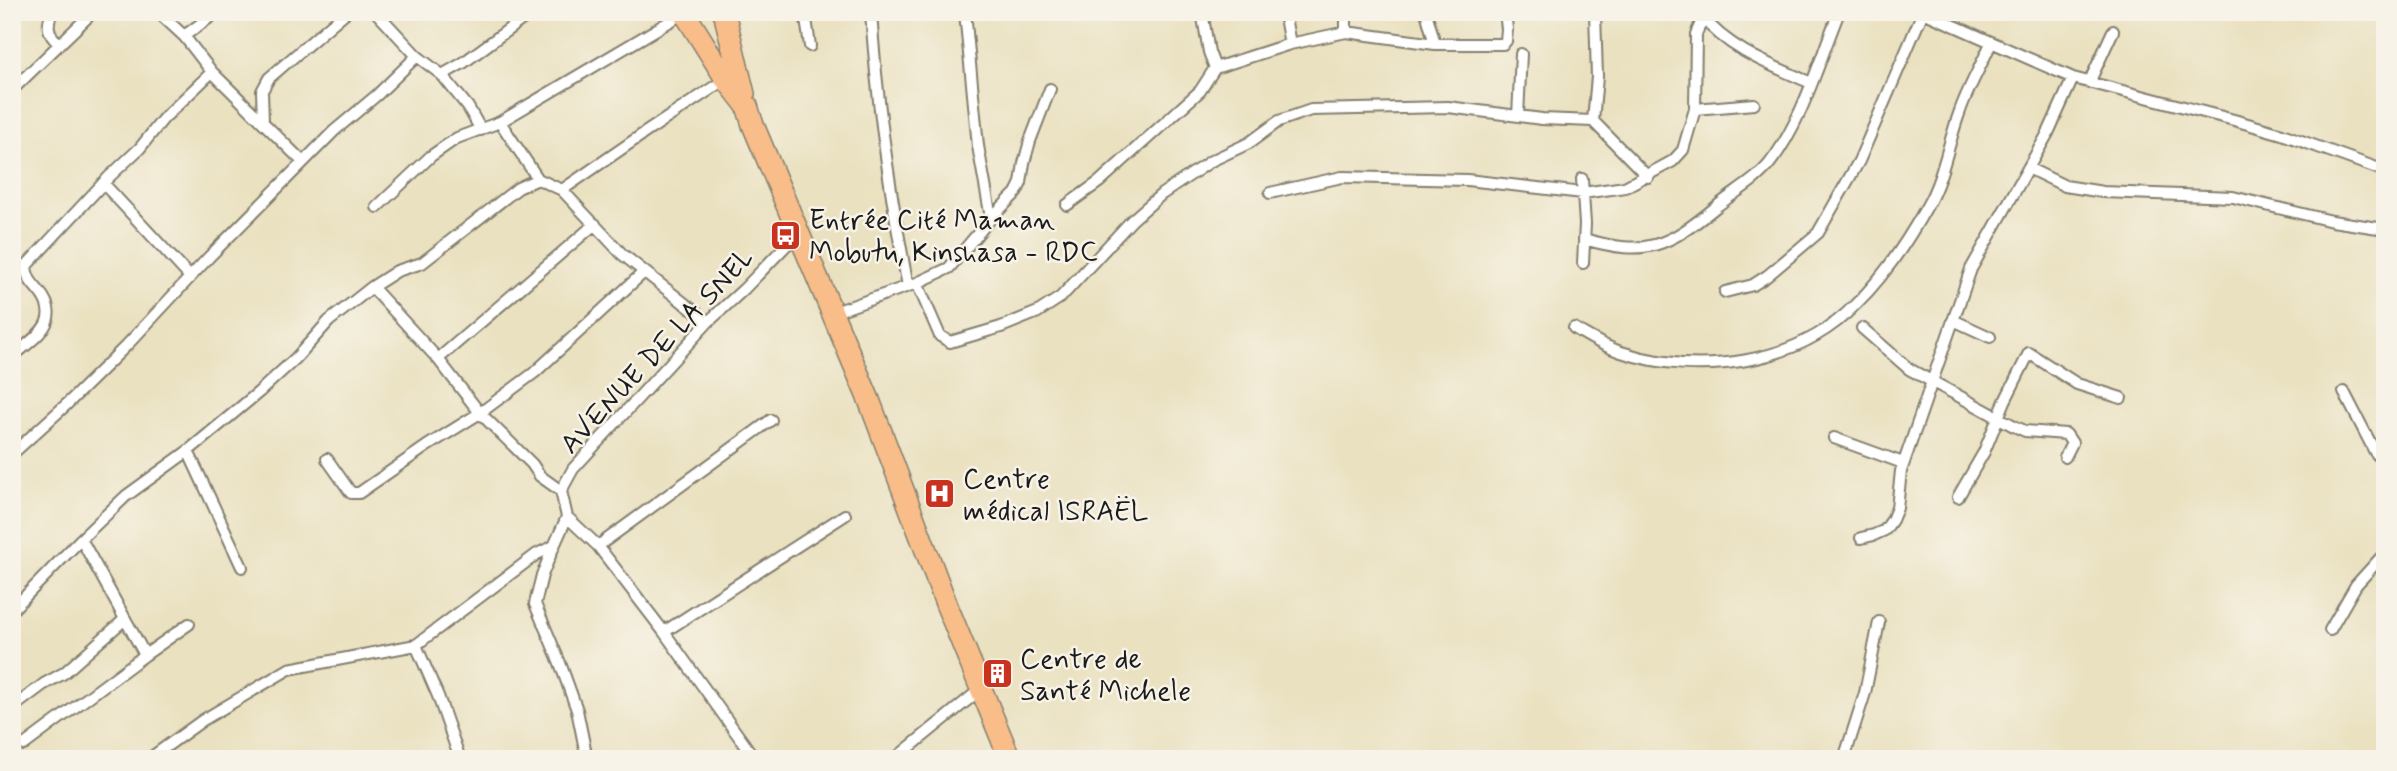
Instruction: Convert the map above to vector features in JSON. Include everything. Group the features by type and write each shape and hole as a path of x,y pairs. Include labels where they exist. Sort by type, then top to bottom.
{"highway":[{"path":"724,12 753,125 869,400 947,606 1010,759"},
{"path":"684,13 726,79 747,106"}],"street":[{"path":"52,12 48,31 59,44"},
{"path":"12,90 93,12"},
{"path":"158,12 184,36 212,72 303,162"},
{"path":"184,36 217,12"},
{"path":"263,122 262,91 269,78 346,12"},
{"path":"376,12 417,55 442,75 468,107 481,130"},
{"path":"442,75 463,63 532,12"},
{"path":"805,12 810,46"},
{"path":"871,12 874,64 886,153 913,284 940,336 950,342 1001,327 1038,312 1060,297 1132,220 1162,194 1211,161 1249,143 1279,121 1311,110 1448,107 1579,122 1593,121 1648,177"},
{"path":"965,12 978,146 991,218"},
{"path":"1202,12 1209,52 1215,68"},
{"path":"1284,12 1290,44"},
{"path":"1346,12 1346,32"},
{"path":"1426,12 1435,44"},
{"path":"1068,205 1099,182 1200,90 1215,68 1290,44 1346,32 1435,44 1505,44 1505,12"},
{"path":"1593,121 1597,77 1595,12"},
{"path":"1584,239 1622,248 1655,247 1679,235 1769,164 1795,120 1839,12"},
{"path":"1725,292 1753,285 1818,233 1859,161 1923,12 2073,78 2234,120 2385,171"},
{"path":"377,206 431,156 457,138 500,122 684,13"},
{"path":"1701,15 1720,36 1811,83"},
{"path":"1270,193 1342,177 1418,177 1493,182 1583,193 1625,187 1648,177 1673,161 1683,150 1695,110 1696,34 1701,15"},
{"path":"2089,83 2113,31"},
{"path":"1574,328 1624,354 1693,364 1741,362 1765,356 1803,342 1830,326 1854,307 1873,285 1895,257 1928,204 1947,158 1959,111 1991,43"},
{"path":"1518,116 1521,54"},
{"path":"15,447 66,405 303,162 417,55"},
{"path":"12,357 39,332 50,316 47,303 27,278 26,266 139,148 163,119 212,72"},
{"path":"1861,538 1885,530 1892,520 1897,508 1903,463 1974,262 2048,133 2073,78"},
{"path":"562,190 726,79"},
{"path":"831,314 949,268 1016,193 1021,183 1027,152 1050,89"},
{"path":"1695,110 1754,104"},
{"path":"500,122 538,178 562,190 622,254 708,321"},
{"path":"2028,168 2065,186 2103,191 2233,197 2332,220 2385,229"},
{"path":"12,610 36,588 80,539 126,496 188,451 259,392 296,358 329,321 372,286 397,271 422,263 517,188 538,178"},
{"path":"1583,179 1583,263"},
{"path":"103,183 190,277"},
{"path":"438,359 595,225"},
{"name":"AVENUE DE LA SNEL","path":"567,517 561,491 573,469 708,321 744,289 799,232"},
{"path":"327,459 355,495 480,413 534,373 644,272"},
{"path":"372,286 438,359 480,413 532,464 540,476 561,491"},
{"path":"1953,320 1990,337"},
{"path":"1862,328 1909,369 1930,383 2025,431 2066,434 2072,443 2065,457"},
{"path":"1958,497 1984,452 2029,353 2077,384 2121,398"},
{"path":"2344,392 2375,452 2385,463"},
{"path":"598,546 771,420"},
{"path":"1833,438 1903,463"},
{"path":"188,451 242,567"},
{"path":"664,632 845,514"},
{"path":"587,759 577,710 535,604 542,575 567,517 598,546 664,632 755,759"},
{"path":"80,539 145,654"},
{"path":"149,759 203,720 289,669 416,645 505,576 554,546"},
{"path":"2330,630 2356,584 2385,553"},
{"path":"12,708 29,694 64,673 125,619"},
{"path":"1844,759 1865,693 1879,622"},
{"path":"24,745 189,624"},
{"path":"416,645 460,759"},
{"path":"895,759 981,689"}],"place":[{"name":"Entrée Cité Maman Mobutu, Kinshasa - RDC","path":"786,235"},
{"name":"Centre médical ISRAËL","path":"940,494"},
{"name":"Centre de Santé Michele","path":"997,674"}]}
